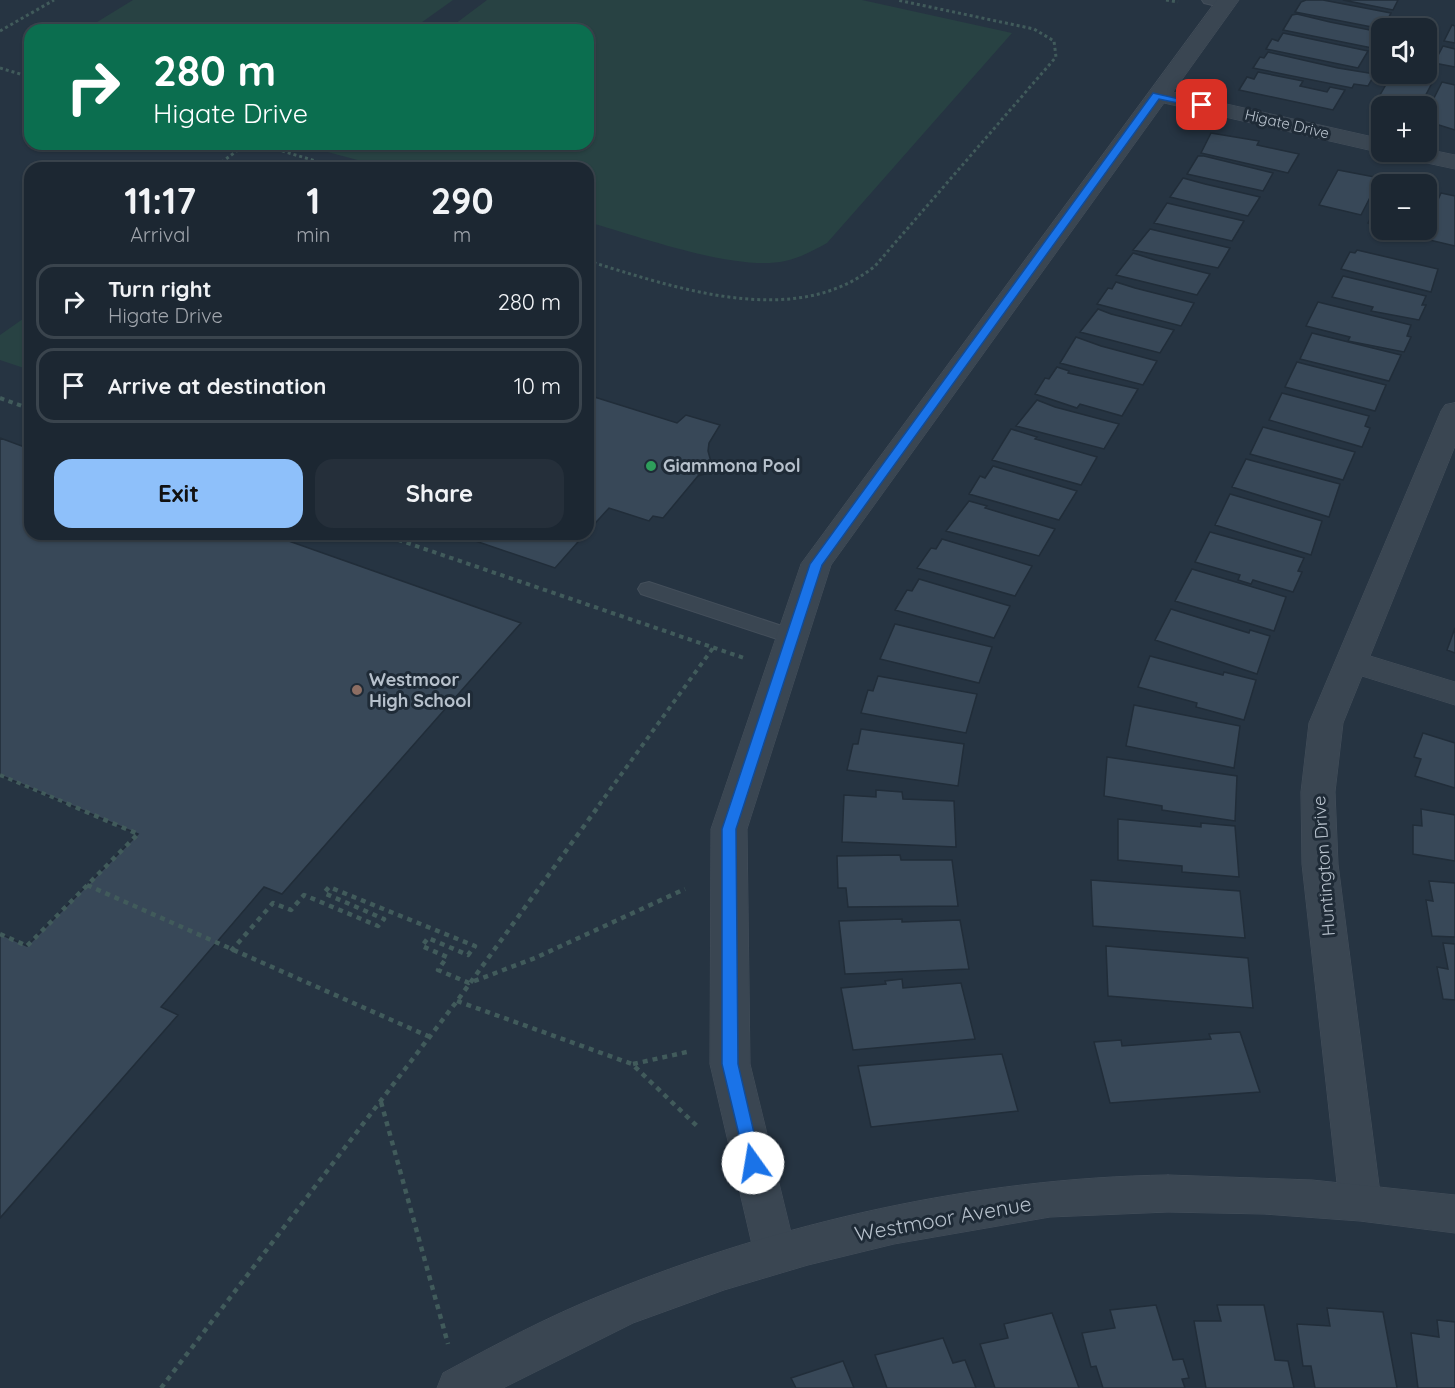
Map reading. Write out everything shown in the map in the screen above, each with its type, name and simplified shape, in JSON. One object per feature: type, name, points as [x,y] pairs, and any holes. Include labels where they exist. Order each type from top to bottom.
[{"type":"street","points":[[775,1253],[730,1064],[729,829],[816,564],[1157,95],[1221,1]]},
{"type":"street","name":"Higate Drive","points":[[1157,95],[1371,144]]},
{"type":"street","points":[[1437,158],[1455,162]]},
{"type":"street","name":"Huntington Drive","points":[[1360,1201],[1320,864],[1318,792],[1326,723],[1455,411]]},
{"type":"street","points":[[1352,662],[1455,694]]},
{"type":"street","name":"Westmoor Avenue","points":[[459,1388],[507,1362],[638,1300],[775,1253],[924,1219],[1071,1196],[1220,1194],[1360,1201],[1455,1214]]},
{"type":"lane","points":[[649,589],[792,637]]},
{"type":"path","points":[[0,31],[54,0]]},
{"type":"path","points":[[594,263],[714,296],[772,299],[808,294],[844,285],[871,270],[898,243],[1056,57],[1054,41],[1034,29],[897,0]]},
{"type":"path","points":[[0,68],[24,75]]},
{"type":"path","points":[[222,162],[238,150]]},
{"type":"path","points":[[279,150],[319,162]]},
{"type":"path","points":[[0,398],[24,407]]},
{"type":"path","points":[[161,1388],[457,1001],[713,648],[398,540]]},
{"type":"path","points":[[0,775],[138,834],[27,946],[0,934]]},
{"type":"path","points":[[231,951],[273,903],[291,910],[304,895],[378,926],[384,919],[324,893],[329,887],[475,946],[468,955],[428,938],[422,946],[447,957],[438,970],[469,983],[535,958],[729,868]]},
{"type":"path","points":[[87,885],[231,951],[430,1037]]},
{"type":"path","points":[[457,1001],[632,1064],[707,1136]]},
{"type":"path","points":[[632,1064],[729,1043]]},
{"type":"path","points":[[381,1102],[459,1388]]},
{"type":"green space","points":[[133,0],[453,0],[419,24],[94,24]]},
{"type":"green space","points":[[487,0],[862,0],[1012,33],[827,243],[796,258],[765,263],[741,262],[687,251],[594,224],[594,162],[365,162],[320,150],[594,150],[594,24],[455,24]]},
{"type":"green space","points":[[24,318],[24,368],[0,360],[0,335]]},
{"type":"building","points":[[1323,0],[1391,13],[1388,18],[1371,18],[1371,27],[1295,12],[1301,2]]},
{"type":"building","points":[[1343,0],[1398,0],[1393,10]]},
{"type":"building","points":[[1297,14],[1371,30],[1371,48],[1283,30],[1292,15]]},
{"type":"building","points":[[1452,25],[1455,26],[1455,43],[1444,41]]},
{"type":"building","points":[[1283,33],[1368,51],[1358,68],[1266,49],[1272,39],[1278,41]]},
{"type":"building","points":[[1443,46],[1455,49],[1455,67],[1437,64],[1437,57]]},
{"type":"building","points":[[1268,52],[1371,73],[1371,81],[1368,86],[1354,84],[1352,88],[1253,68],[1260,57],[1264,58]]},
{"type":"building","points":[[1258,72],[1303,81],[1300,86],[1327,92],[1330,87],[1345,90],[1333,110],[1239,90],[1247,77],[1254,79]]},
{"type":"building","points":[[1442,82],[1455,85],[1455,130],[1437,124],[1437,96],[1435,96]]},
{"type":"building","points":[[1386,84],[1431,84],[1425,96],[1379,96]]},
{"type":"building","points":[[1211,133],[1259,141],[1257,145],[1299,154],[1288,173],[1201,153]]},
{"type":"building","points":[[1198,156],[1273,173],[1263,191],[1187,174]]},
{"type":"building","points":[[1338,170],[1371,176],[1371,196],[1361,215],[1319,205]]},
{"type":"building","points":[[1183,178],[1260,197],[1248,216],[1170,197]]},
{"type":"building","points":[[1441,193],[1455,196],[1455,246],[1430,240],[1437,240],[1437,202]]},
{"type":"building","points":[[1167,203],[1244,221],[1232,241],[1154,223]]},
{"type":"building","points":[[1150,229],[1230,248],[1218,268],[1133,250]]},
{"type":"building","points":[[1357,250],[1438,269],[1431,292],[1341,269],[1350,252],[1355,253]]},
{"type":"building","points":[[1133,253],[1210,274],[1197,295],[1116,275]]},
{"type":"building","points":[[1343,276],[1426,296],[1422,305],[1426,305],[1419,320],[1371,311],[1373,307],[1332,297]]},
{"type":"building","points":[[1116,282],[1194,303],[1181,326],[1097,304],[1108,288],[1112,289]]},
{"type":"building","points":[[1318,302],[1411,325],[1407,336],[1411,337],[1404,352],[1348,341],[1350,337],[1306,326]]},
{"type":"building","points":[[1098,309],[1174,330],[1160,353],[1080,332]]},
{"type":"building","points":[[1312,333],[1401,355],[1389,381],[1300,359]]},
{"type":"building","points":[[1076,337],[1157,361],[1143,385],[1060,363]]},
{"type":"building","points":[[1297,362],[1386,385],[1375,411],[1285,387]]},
{"type":"building","points":[[1057,367],[1069,371],[1068,373],[1138,389],[1122,416],[1080,404],[1077,408],[1035,394],[1045,378],[1049,379]]},
{"type":"building","points":[[1282,393],[1369,416],[1365,426],[1370,428],[1362,447],[1269,420]]},
{"type":"building","name":"Giammona Pool","points":[[594,397],[677,423],[686,415],[720,425],[709,443],[708,451],[711,462],[717,470],[698,476],[663,518],[653,516],[649,521],[609,508],[594,524]]},
{"type":"building","points":[[1037,400],[1119,424],[1104,449],[1016,426]]},
{"type":"building","points":[[1263,427],[1355,452],[1343,480],[1250,454]]},
{"type":"building","points":[[1011,429],[1037,437],[1035,439],[1097,457],[1081,485],[992,460]]},
{"type":"building","points":[[0,438],[24,447],[24,540],[286,540],[521,623],[282,894],[264,887],[161,1007],[178,1015],[0,1218],[0,934],[27,946],[138,834],[0,775]]},
{"type":"building","points":[[1246,459],[1340,484],[1329,517],[1232,487]]},
{"type":"building","points":[[993,466],[1077,491],[1059,520],[969,494],[980,476],[985,478]]},
{"type":"building","points":[[1230,494],[1322,521],[1311,555],[1215,525]]},
{"type":"building","points":[[969,501],[1055,529],[1039,556],[946,531]]},
{"type":"building","points":[[1210,532],[1304,558],[1298,571],[1302,572],[1293,592],[1253,580],[1251,584],[1238,580],[1240,575],[1195,562]]},
{"type":"building","points":[[942,539],[1032,566],[1015,596],[917,568],[931,548],[936,549]]},
{"type":"building","points":[[473,540],[580,540],[555,568]]},
{"type":"building","points":[[1192,569],[1286,597],[1274,631],[1175,601]]},
{"type":"building","points":[[919,579],[1010,606],[994,638],[895,610],[907,590],[912,591]]},
{"type":"building","points":[[1171,609],[1249,633],[1250,630],[1270,636],[1257,674],[1155,640]]},
{"type":"building","points":[[895,624],[992,647],[979,683],[880,659]]},
{"type":"building","points":[[1455,628],[1455,653],[1447,650]]},
{"type":"building","points":[[1150,656],[1223,675],[1224,672],[1256,680],[1244,720],[1196,707],[1197,703],[1138,687]]},
{"type":"building","points":[[878,676],[977,694],[966,733],[861,713],[868,690],[873,691]]},
{"type":"building","points":[[1134,705],[1240,726],[1234,768],[1126,746]]},
{"type":"building","points":[[861,729],[964,744],[958,786],[847,770],[853,744],[858,744]]},
{"type":"building","points":[[1423,733],[1455,743],[1455,788],[1415,776],[1421,759],[1414,757]]},
{"type":"building","points":[[1107,757],[1237,776],[1235,821],[1162,810],[1162,806],[1104,796]]},
{"type":"building","points":[[876,790],[902,792],[903,799],[954,801],[956,847],[842,842],[844,795],[876,797]]},
{"type":"building","points":[[1421,809],[1455,815],[1455,861],[1413,854],[1413,825],[1422,826]]},
{"type":"building","points":[[1118,819],[1201,827],[1201,823],[1235,826],[1239,877],[1182,872],[1182,866],[1118,860]]},
{"type":"building","points":[[900,855],[901,860],[952,860],[958,906],[848,907],[846,888],[838,888],[837,856]]},
{"type":"building","points":[[1091,880],[1240,891],[1245,938],[1093,926]]},
{"type":"building","points":[[1429,881],[1455,883],[1455,937],[1432,936],[1426,900],[1433,901]]},
{"type":"building","points":[[902,919],[902,922],[960,920],[969,969],[845,974],[839,921]]},
{"type":"building","points":[[1443,943],[1455,944],[1455,1000],[1443,999],[1437,967],[1448,969]]},
{"type":"building","points":[[1106,946],[1248,958],[1253,1008],[1108,996]]},
{"type":"building","points":[[902,979],[903,988],[961,983],[975,1039],[853,1050],[841,988],[886,984],[885,981]]},
{"type":"building","points":[[1240,1032],[1260,1092],[1110,1103],[1094,1042],[1121,1040],[1122,1046],[1211,1039],[1209,1034]]},
{"type":"building","points":[[1002,1054],[1018,1111],[871,1127],[858,1066]]},
{"type":"building","points":[[1156,1305],[1173,1360],[1183,1359],[1189,1378],[1182,1379],[1185,1388],[1103,1388],[1096,1366],[1091,1367],[1082,1333],[1115,1328],[1110,1310]]},
{"type":"building","points":[[1217,1305],[1264,1305],[1275,1360],[1288,1361],[1294,1388],[1206,1388],[1194,1321],[1221,1321]]},
{"type":"building","points":[[1327,1308],[1383,1312],[1397,1388],[1315,1388],[1311,1366],[1303,1366],[1297,1324],[1330,1326]]},
{"type":"building","points":[[1052,1313],[1079,1388],[995,1388],[980,1344],[1008,1338],[1004,1324]]},
{"type":"building","points":[[1437,1320],[1455,1322],[1455,1388],[1418,1388],[1411,1333],[1439,1337]]},
{"type":"building","points":[[943,1338],[953,1363],[965,1360],[976,1388],[887,1388],[875,1355]]},
{"type":"building","points":[[843,1361],[854,1388],[796,1388],[791,1378]]},
{"type":"place","name":"Giammona Pool","points":[[651,466]]},
{"type":"place","name":"Westmoor High School","points":[[357,690]]},
{"type":"route","points":[[753,1163],[730,1064],[729,829],[816,564],[1157,95],[1202,105]]}]
